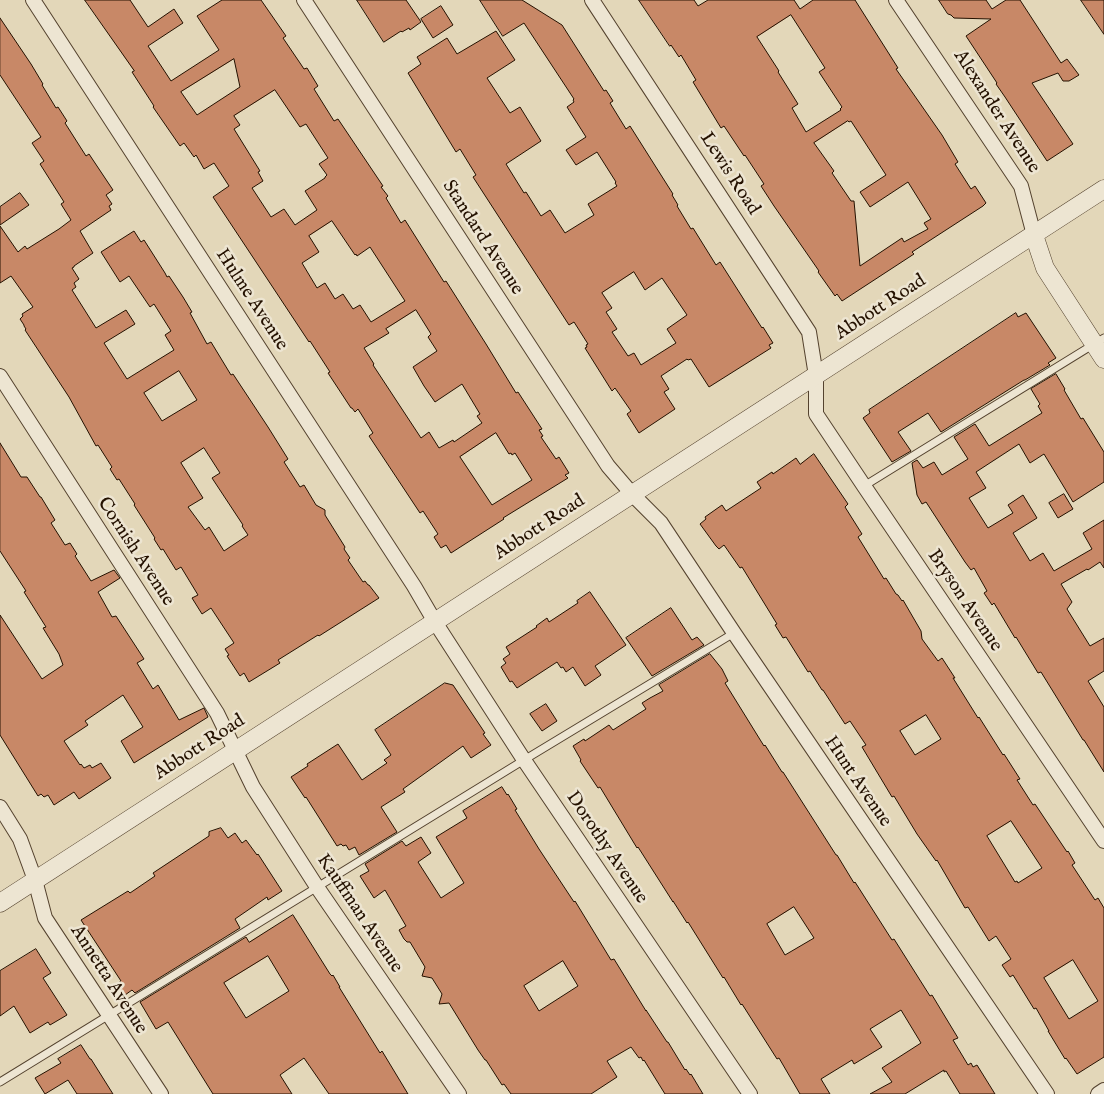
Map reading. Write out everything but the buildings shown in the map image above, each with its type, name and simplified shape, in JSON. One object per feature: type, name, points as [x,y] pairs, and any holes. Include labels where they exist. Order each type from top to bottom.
[{"type":"street","name":"Hulme Avenue","points":[[33,0],[414,586],[435,622]]},
{"type":"street","name":"Standard Avenue","points":[[304,0],[608,466],[632,494]]},
{"type":"street","name":"Lewis Road","points":[[592,0],[809,332],[816,376]]},
{"type":"street","name":"Alexander Avenue","points":[[896,0],[1021,186],[1045,268],[1099,341],[1104,359]]},
{"type":"street","name":"Abbott Road","points":[[0,903],[1104,189]]},
{"type":"street","name":"Cornish Avenue","points":[[0,376],[216,713],[234,751]]},
{"type":"street","name":"Bryson Avenue","points":[[816,376],[816,414],[1104,840]]},
{"type":"street","name":"Hunt Avenue","points":[[632,494],[661,523],[1047,1094]]},
{"type":"street","name":"Dorothy Avenue","points":[[435,622],[524,760],[750,1094]]},
{"type":"street","name":"Kauffman Avenue","points":[[234,751],[253,787],[317,887],[459,1094]]},
{"type":"street","name":"Annetta Avenue","points":[[0,807],[20,839],[35,880],[45,918],[161,1094]]},
{"type":"street","points":[[1098,1094],[1104,1090]]},
{"type":"lane","points":[[864,486],[1099,341]]},
{"type":"lane","points":[[0,1082],[734,633]]}]
